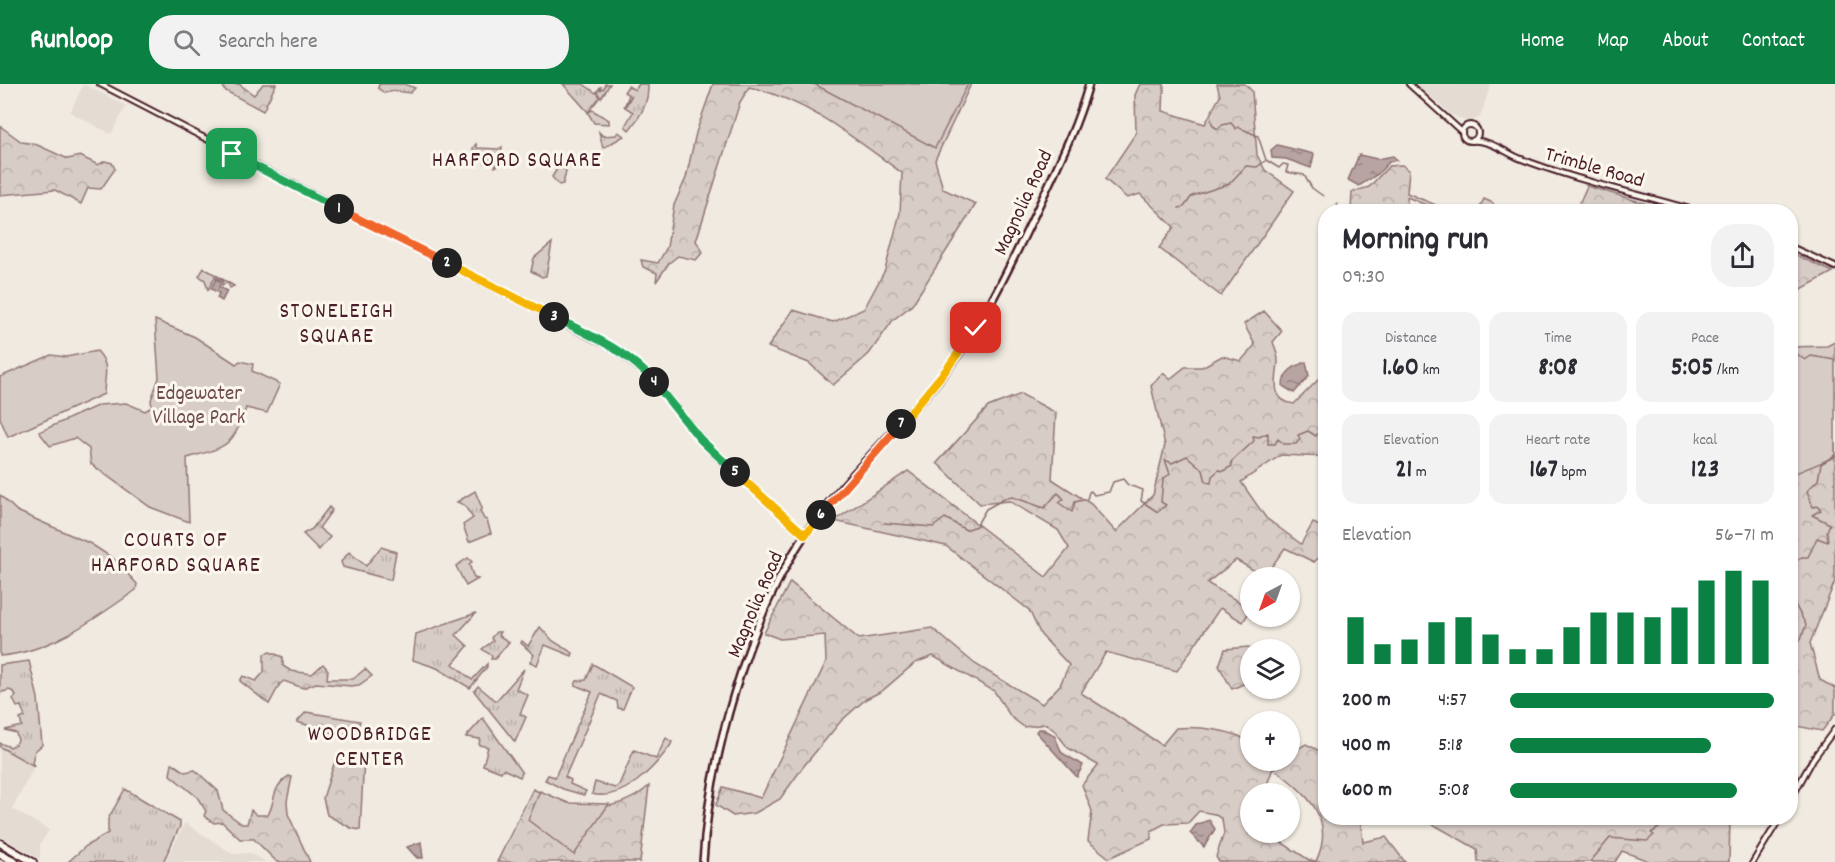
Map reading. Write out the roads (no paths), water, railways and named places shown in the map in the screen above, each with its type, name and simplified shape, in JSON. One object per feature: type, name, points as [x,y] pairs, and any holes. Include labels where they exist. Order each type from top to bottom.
[{"type":"highway","points":[[0,843],[33,862]]},
{"type":"highway","points":[[0,854],[15,862]]},
{"type":"main road","name":"Magnolia Road","points":[[703,862],[707,805],[734,701],[768,602],[805,535],[946,370],[981,321],[998,292],[1059,165],[1081,112],[1089,84]]},
{"type":"street","points":[[100,84],[617,351],[649,376],[713,453],[805,535]]},
{"type":"street","points":[[1409,84],[1458,125],[1465,139],[1472,141],[1478,133]]},
{"type":"street","points":[[1458,125],[1474,126],[1485,142]]},
{"type":"street","points":[[1462,132],[1467,126]]},
{"type":"street","name":"Trimble Road","points":[[1472,141],[1485,142],[1550,168],[1673,204]]},
{"type":"street","points":[[1798,250],[1835,267]]},
{"type":"street","points":[[1798,786],[1810,763],[1835,729]]},
{"type":"street","points":[[1754,862],[1776,825]]},
{"type":"water","points":[[1277,145],[1314,154],[1311,168],[1286,159],[1272,158],[1271,150]]},
{"type":"water","points":[[1359,155],[1377,159],[1393,156],[1397,160],[1389,162],[1378,174],[1359,186],[1348,180]]},
{"type":"water","points":[[216,279],[221,282],[219,287],[227,291],[222,301],[217,298],[219,293],[211,289]]},
{"type":"water","points":[[1306,362],[1309,376],[1294,393],[1283,386],[1287,373]]},
{"type":"water","points":[[1038,729],[1054,735],[1062,753],[1083,765],[1077,777],[1036,732]]},
{"type":"water","points":[[1209,820],[1215,829],[1204,847],[1190,833],[1196,825]]},
{"type":"water","points":[[421,842],[423,858],[417,858],[407,847]]},
{"type":"waterway","points":[[1211,120],[1213,126],[1218,129],[1222,125],[1231,123],[1236,129],[1238,127],[1258,136],[1266,160],[1279,168],[1283,164],[1288,165],[1286,172],[1304,175],[1312,188],[1323,196]]},
{"type":"waterway","points":[[1179,208],[1184,207],[1192,196],[1229,184],[1246,166],[1257,167],[1265,161]]},
{"type":"waterway","points":[[1798,355],[1805,360],[1811,356],[1835,360]]},
{"type":"waterway","points":[[884,523],[933,527],[945,518],[966,530],[976,526],[986,509],[1006,498],[1013,497],[1044,508],[1058,493],[1064,499],[1059,503],[1072,512],[1075,502],[1087,499],[1089,492],[1091,491],[1094,495],[1109,492],[1113,482],[1123,479],[1128,485],[1143,490],[1141,501],[1158,512],[1166,505],[1161,502],[1163,479],[1170,474],[1165,460],[1172,463],[1187,456],[1203,470],[1206,482],[1211,483],[1212,476],[1219,470],[1223,471],[1232,466],[1231,462],[1254,441],[1253,436],[1259,437],[1268,433],[1268,444],[1275,444],[1278,439],[1284,444],[1296,444],[1300,439],[1298,435],[1308,431],[1316,436],[1318,434]]},
{"type":"waterway","points":[[1798,560],[1808,557],[1817,538],[1828,542],[1827,531],[1830,524],[1812,515],[1821,510],[1818,506],[1813,507],[1807,491],[1818,480],[1821,464],[1835,455]]},
{"type":"waterway","points":[[1798,610],[1806,625],[1798,642]]},
{"type":"waterway","points":[[1590,862],[1610,838],[1647,841],[1654,835],[1651,833],[1663,825]]},
{"type":"district","name":"HARFORD SQUARE","points":[[517,158]]},
{"type":"district","name":"STONELEIGH SQUARE","points":[[337,322]]},
{"type":"district","name":"COURTS OF HARFORD SQUARE","points":[[176,551]]},
{"type":"district","name":"WOODBRIDGE CENTER","points":[[370,744]]},
{"type":"park label","name":"Edgewater Village Park","points":[[199,404]]}]
